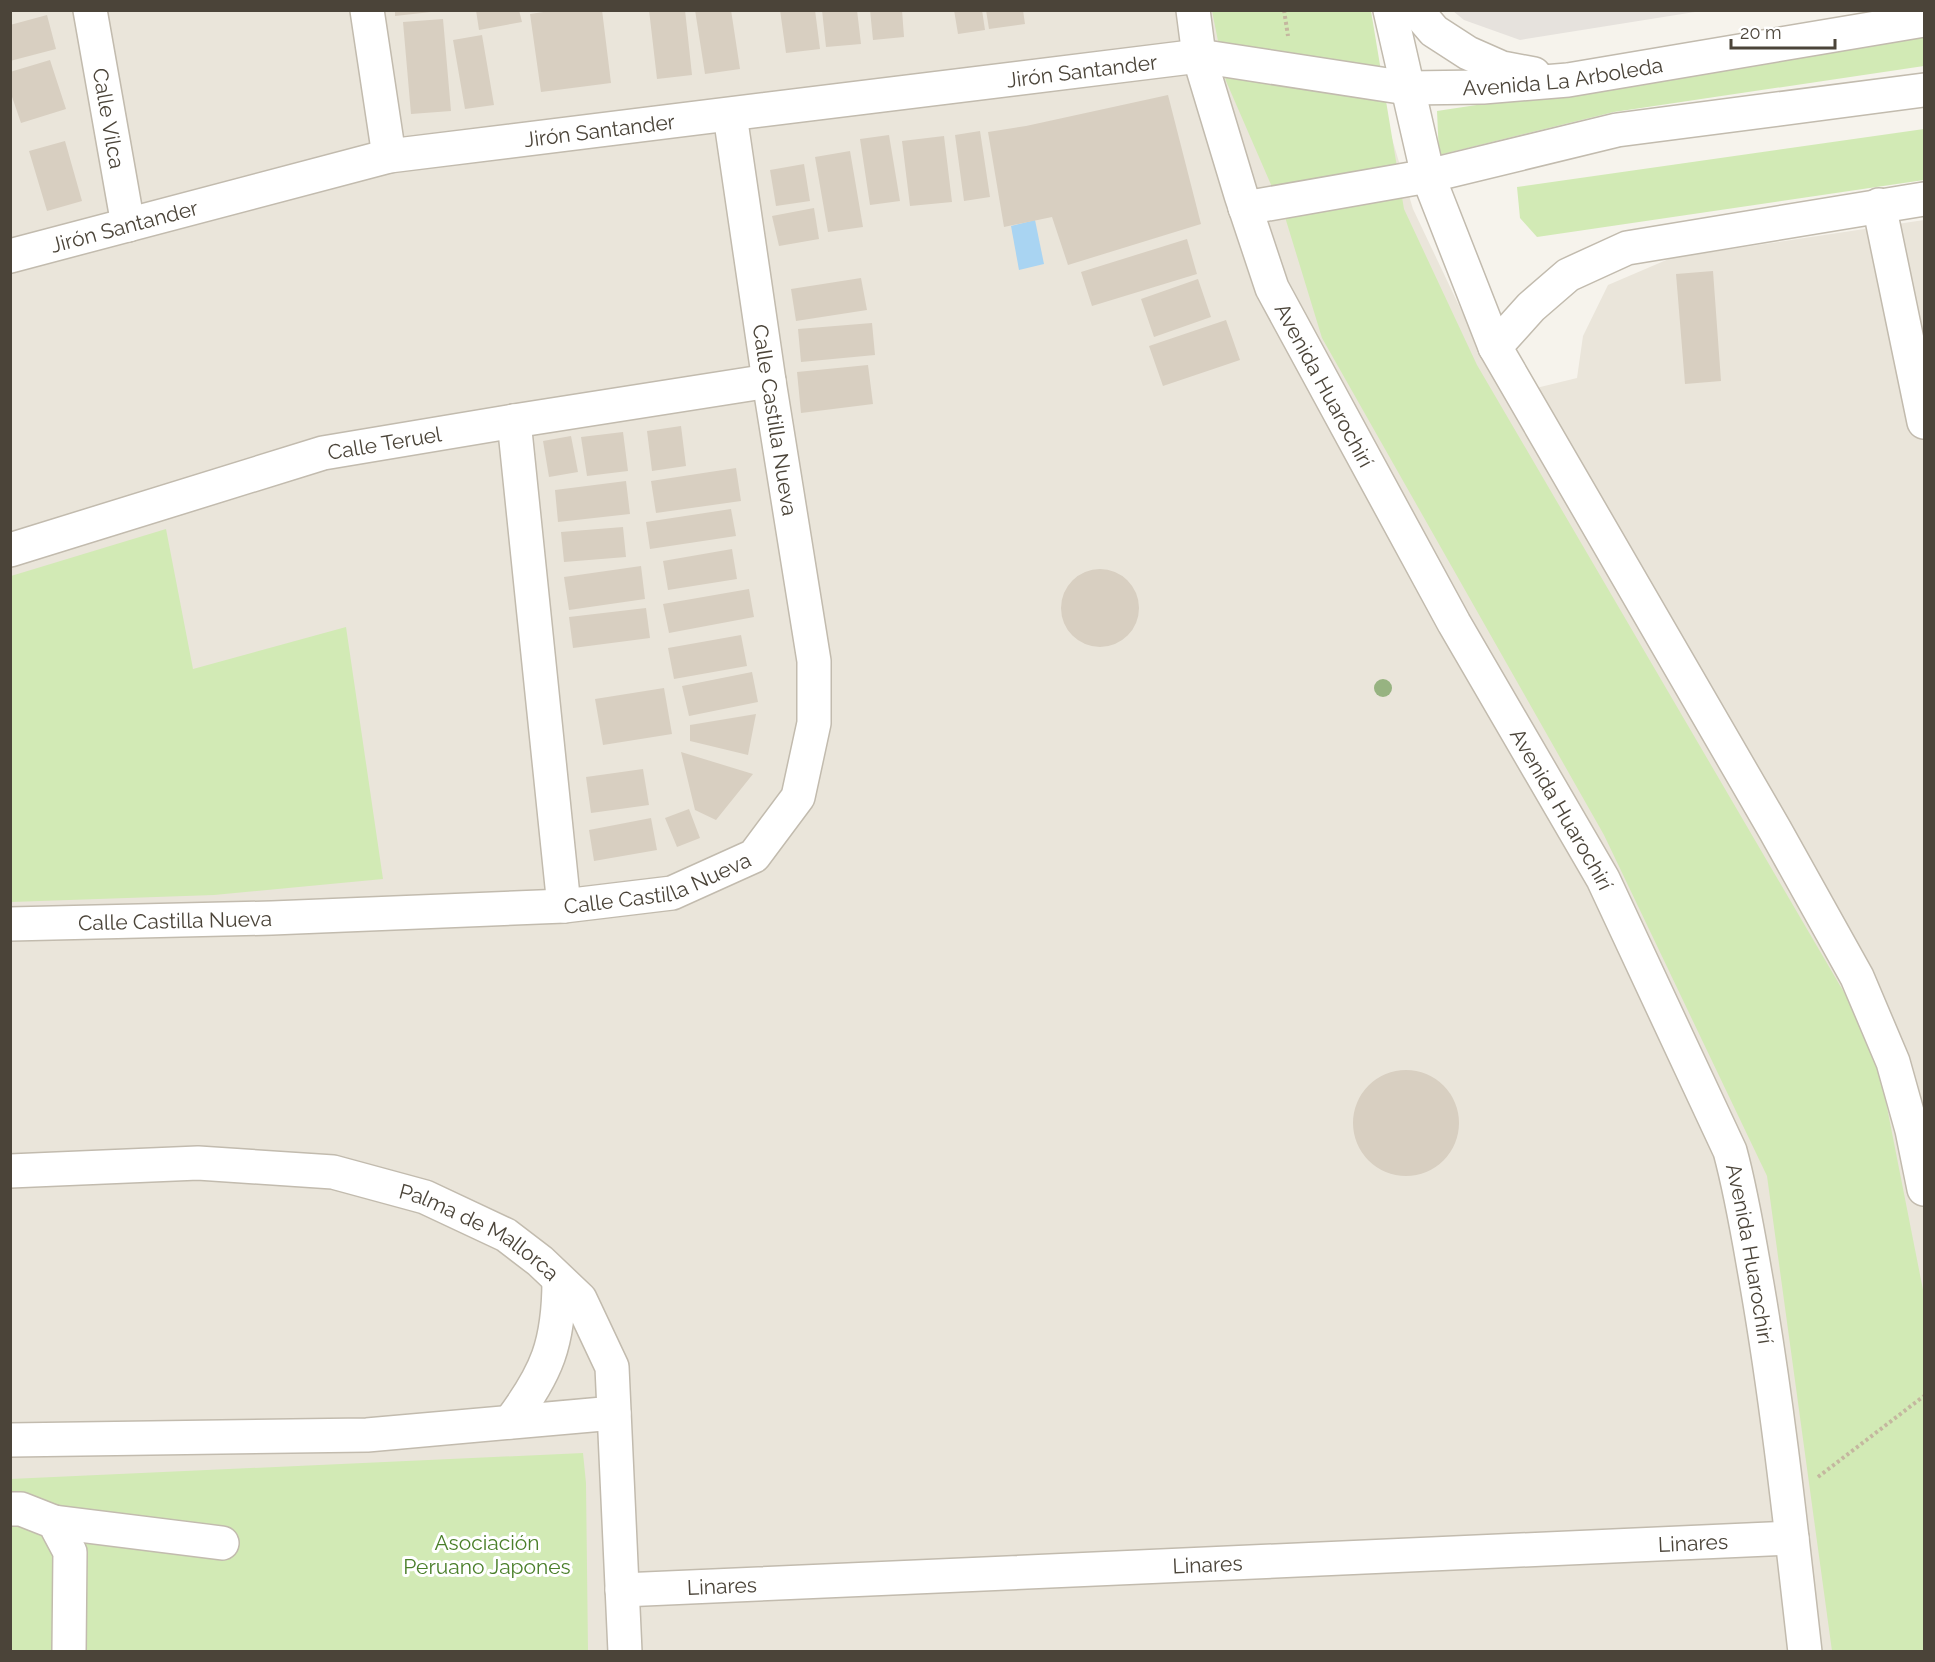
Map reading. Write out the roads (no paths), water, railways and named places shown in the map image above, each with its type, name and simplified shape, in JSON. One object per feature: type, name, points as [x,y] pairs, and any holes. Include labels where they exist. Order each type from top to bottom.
[{"type":"street","name":"Calle Vilca","points":[[90,10],[128,225]]},
{"type":"street","points":[[367,10],[389,156]]},
{"type":"street","name":"Avenida Huarochirí","points":[[1192,10],[1198,56],[1272,288],[1454,623],[1603,879],[1730,1151],[1738,1179],[1764,1328],[1788,1500],[1805,1652]]},
{"type":"street","points":[[1390,10],[1428,176],[1495,347],[1769,819],[1857,977],[1893,1062],[1912,1130],[1924,1189]]},
{"type":"street","points":[[1416,10],[1434,32],[1468,53],[1502,68],[1568,80]]},
{"type":"street","name":"Avenida La Arboleda","points":[[1198,56],[1407,88],[1483,87],[1568,80],[1873,19],[1924,20]]},
{"type":"street","name":"Jirón Santander","points":[[10,256],[389,156],[1198,56]]},
{"type":"street","points":[[1245,208],[1428,176],[1617,130],[1924,90]]},
{"type":"street","name":"Calle Castilla Nueva","points":[[10,924],[272,918],[564,906],[672,892],[754,856],[798,797],[814,723],[814,661],[769,381],[730,115]]},
{"type":"street","points":[[1495,347],[1531,307],[1568,274],[1627,248],[1924,199]]},
{"type":"street","points":[[1879,205],[1924,422]]},
{"type":"street","name":"Calle Teruel","points":[[10,550],[323,453],[769,381]]},
{"type":"street","points":[[514,421],[564,906]]},
{"type":"street","name":"Palma de Mallorca","points":[[10,1171],[198,1163],[333,1172],[425,1197],[506,1235],[540,1261],[580,1299],[612,1367],[625,1652]]},
{"type":"street","points":[[510,1422],[543,1373],[558,1320],[559,1280]]},
{"type":"street","points":[[10,1440],[368,1435],[614,1413]]},
{"type":"street","points":[[10,1509],[21,1509],[54,1522],[222,1543]]},
{"type":"street","points":[[54,1522],[70,1552],[69,1652]]},
{"type":"street","name":"Linares","points":[[622,1590],[1792,1538]]},
{"type":"water","points":[[1035,220],[1044,264],[1019,270],[1011,226]]},
{"type":"park label","name":"Asociación Peruano Japones","points":[[487,1554]]}]
